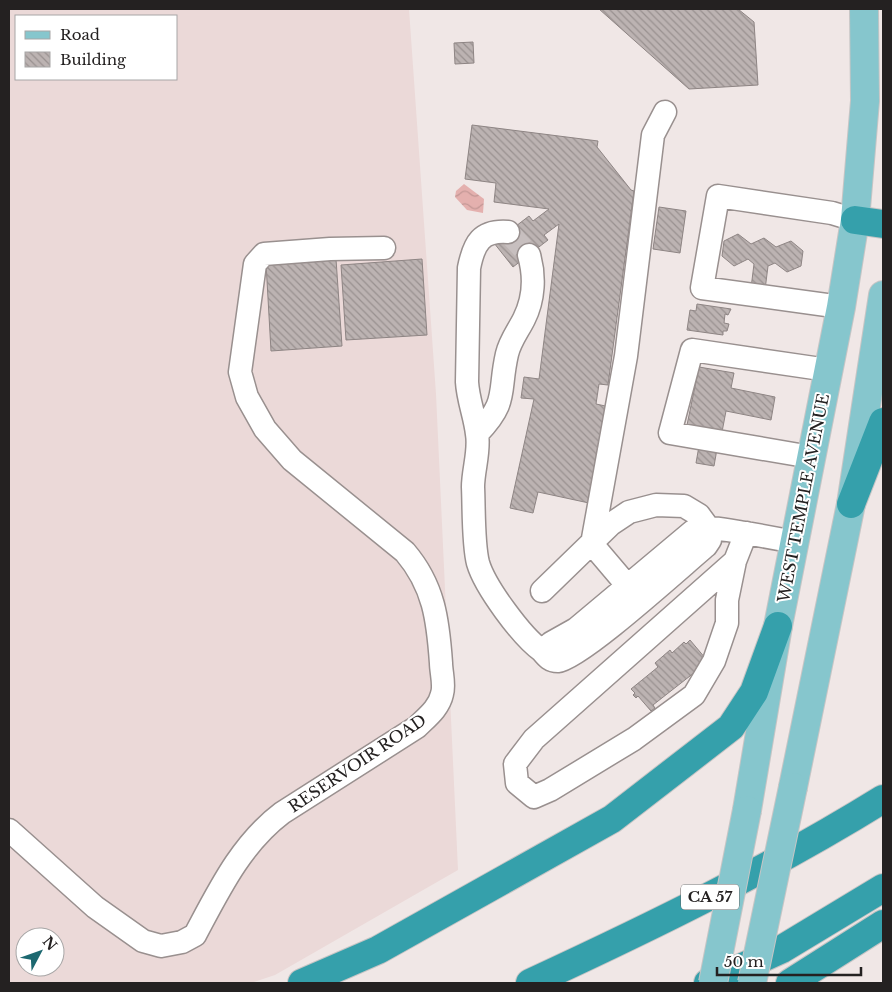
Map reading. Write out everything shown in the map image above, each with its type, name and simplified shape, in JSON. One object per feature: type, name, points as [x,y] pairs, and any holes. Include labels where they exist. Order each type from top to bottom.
[{"type":"highway","points":[[855,220],[883,224]]},
{"type":"highway","points":[[851,504],[883,422]]},
{"type":"highway","points":[[302,983],[378,950],[612,819],[731,727],[754,692],[778,626]]},
{"type":"highway","points":[[815,841],[883,787]]},
{"type":"highway","name":"CA 57","points":[[530,983],[665,920],[815,841],[883,799]]},
{"type":"highway","points":[[708,983],[782,949],[883,888]]},
{"type":"highway","points":[[790,983],[883,924]]},
{"type":"main road","name":"WEST TEMPLE AVENUE","points":[[713,983],[747,810],[778,626],[841,307],[855,220],[865,101],[864,9]]},
{"type":"main road","points":[[752,983],[851,504],[883,295]]},
{"type":"street","points":[[592,544],[626,356],[653,135],[665,112]]},
{"type":"street","points":[[841,307],[702,288],[718,196],[832,213],[855,220]]},
{"type":"street","points":[[508,232],[494,231],[482,237],[472,250],[469,268],[468,400],[477,434],[473,486],[478,561],[488,585],[516,624],[534,645],[542,651],[551,642],[634,594],[694,532],[700,529],[746,533],[795,542]]},
{"type":"street","name":"RESERVOIR ROAD","points":[[9,830],[95,907],[143,941],[161,946],[182,942],[195,935],[243,851],[262,828],[282,813],[417,727],[434,710],[443,693],[439,630],[431,595],[419,568],[405,552],[292,460],[265,429],[247,397],[240,372],[255,264],[264,254],[330,249],[384,248]]},
{"type":"street","points":[[477,434],[490,421],[499,406],[503,391],[507,353],[531,300],[533,270],[529,255]]},
{"type":"street","points":[[811,457],[670,433],[692,350],[828,370]]},
{"type":"street","points":[[542,591],[611,524],[629,512],[656,505],[684,506],[699,515],[710,530]]},
{"type":"street","points":[[735,561],[534,739],[515,764],[517,783],[534,797],[550,790],[634,740],[694,695],[714,662],[727,623],[727,600],[735,561],[746,533]]},
{"type":"street","points":[[592,544],[634,594]]},
{"type":"shaded area","points":[[9,9],[409,9],[436,394],[458,870],[275,975],[251,983],[9,983]]},
{"type":"water","points":[[464,184],[484,199],[483,213],[467,210],[455,197],[456,191]]},
{"type":"building","points":[[599,9],[738,9],[754,22],[758,85],[689,89]]},
{"type":"building","points":[[473,42],[474,63],[455,64],[454,43]]},
{"type":"building","points":[[472,125],[598,141],[597,147],[631,190],[634,191],[608,385],[599,384],[596,404],[610,407],[589,503],[538,492],[533,513],[510,508],[534,399],[521,398],[524,377],[539,379],[559,224],[544,235],[548,240],[513,267],[494,243],[529,216],[533,221],[549,209],[494,202],[496,183],[465,179]]},
{"type":"building","points":[[659,207],[686,211],[680,253],[653,249]]},
{"type":"building","points":[[738,234],[751,244],[764,238],[776,247],[791,241],[803,251],[801,266],[787,272],[775,263],[768,266],[765,290],[751,288],[754,264],[748,259],[734,266],[722,256],[724,241]]},
{"type":"building","points":[[336,259],[342,346],[271,351],[266,263]]},
{"type":"building","points":[[422,259],[427,335],[346,340],[341,265]]},
{"type":"building","points":[[697,304],[731,309],[728,315],[725,314],[724,323],[729,324],[727,331],[723,331],[723,335],[687,330],[690,310],[696,311]]},
{"type":"building","points":[[699,367],[734,373],[731,388],[775,397],[771,420],[726,411],[722,432],[687,425]]},
{"type":"building","points":[[699,446],[717,449],[714,466],[696,463]]},
{"type":"building","points":[[690,640],[706,659],[704,665],[653,705],[655,708],[651,711],[638,696],[636,698],[633,695],[635,693],[631,689],[658,667],[655,663],[670,650],[672,653],[684,642],[686,644]]},
{"type":"tunnel","points":[[508,232],[529,255]]}]
